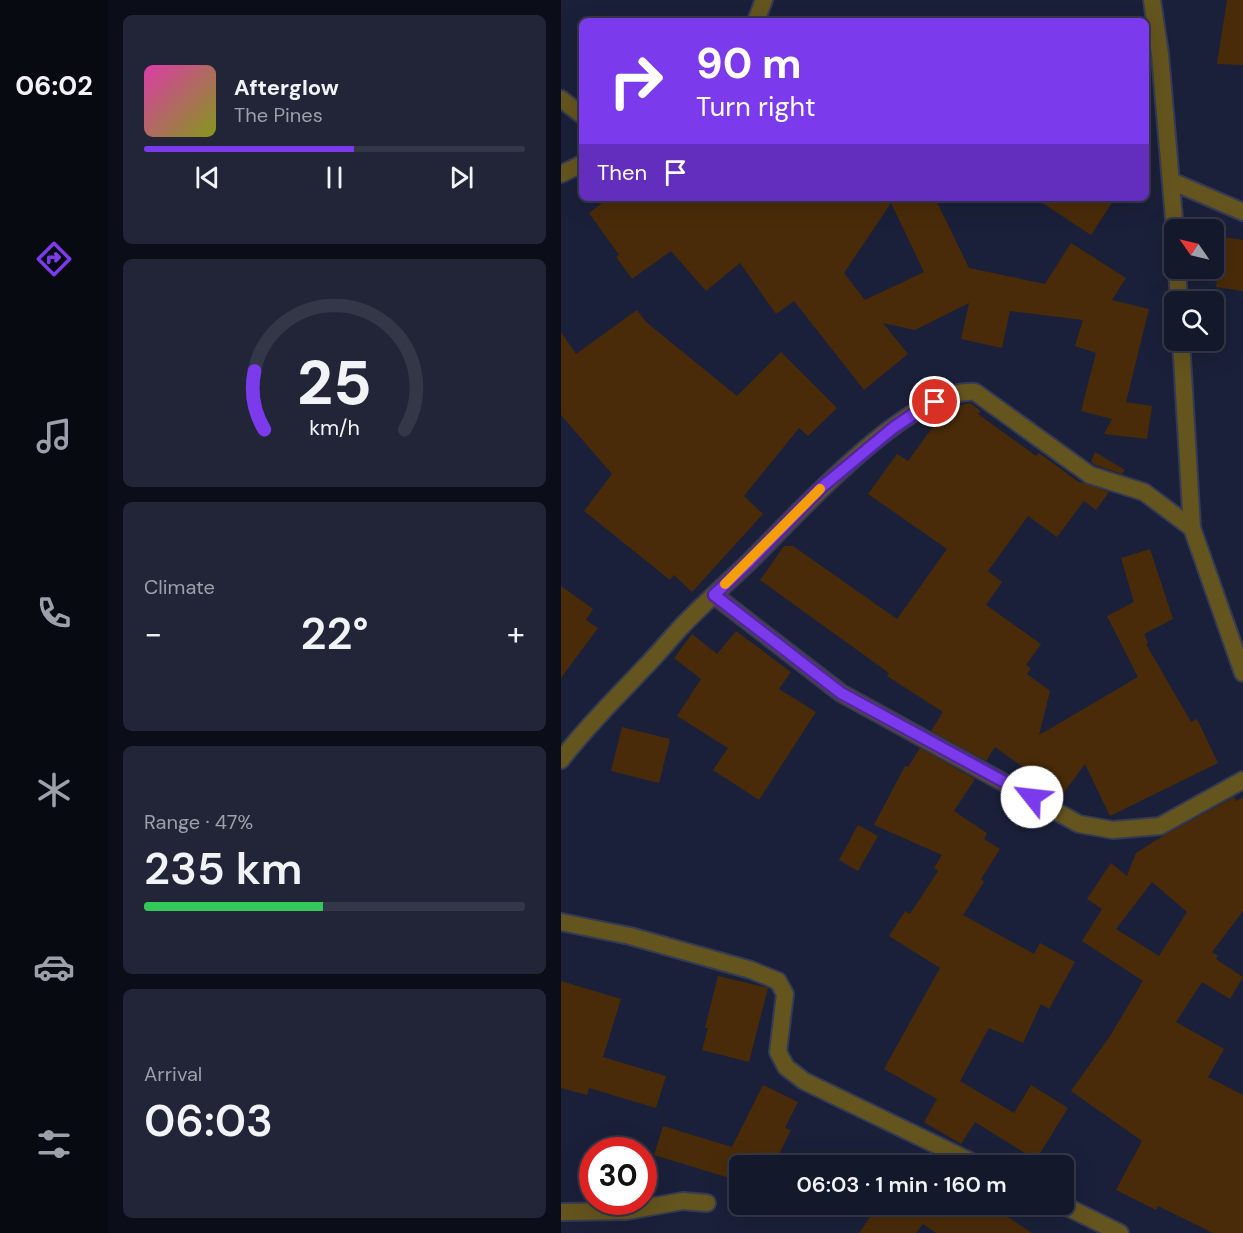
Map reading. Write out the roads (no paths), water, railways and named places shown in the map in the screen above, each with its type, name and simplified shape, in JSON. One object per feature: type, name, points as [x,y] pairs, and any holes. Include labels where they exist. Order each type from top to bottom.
[{"type":"street","points":[[757,18],[764,0]]},
{"type":"street","points":[[1152,0],[1174,219]]},
{"type":"street","points":[[561,99],[579,113]]},
{"type":"street","points":[[561,174],[579,165]]},
{"type":"street","points":[[1171,181],[1243,212]]},
{"type":"street","points":[[1182,351],[1192,528],[1243,673]]},
{"type":"street","points":[[561,760],[594,720],[822,487],[884,435],[921,409],[962,391],[975,392],[1091,475],[1144,492],[1192,528]]},
{"type":"street","points":[[714,595],[841,693],[1079,824],[1113,830],[1160,826],[1243,780]]},
{"type":"street","points":[[561,922],[641,939],[751,970],[778,981],[785,994],[778,1052],[786,1067],[804,1080],[957,1155]]},
{"type":"street","points":[[561,1212],[627,1211],[683,1200],[707,1203]]},
{"type":"street","points":[[1074,1210],[1120,1233]]}]
